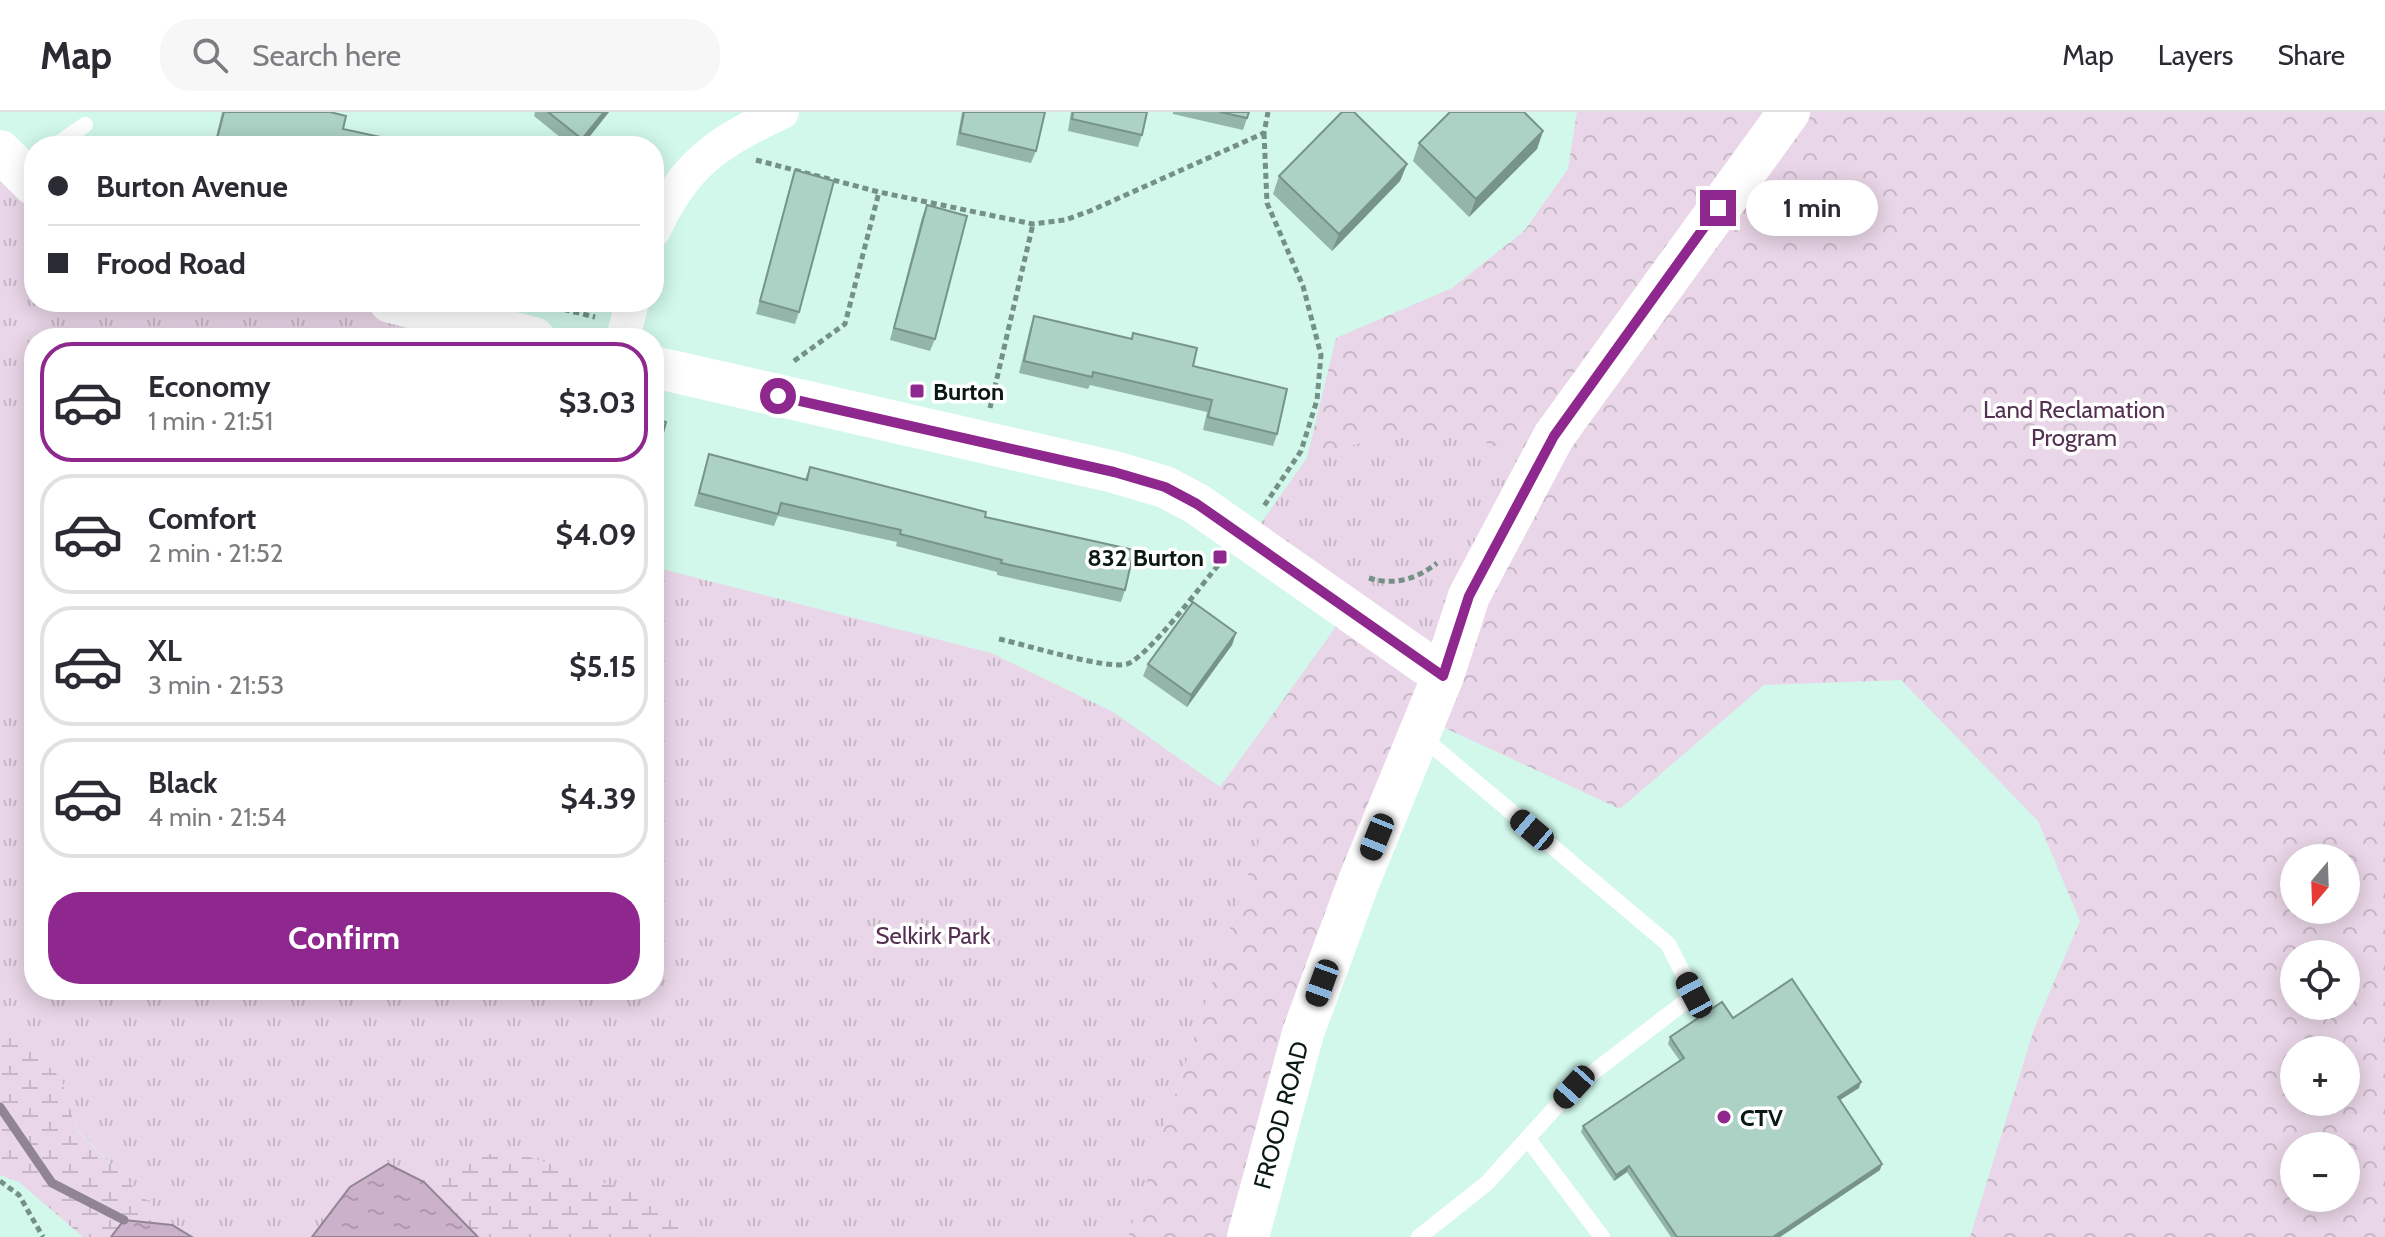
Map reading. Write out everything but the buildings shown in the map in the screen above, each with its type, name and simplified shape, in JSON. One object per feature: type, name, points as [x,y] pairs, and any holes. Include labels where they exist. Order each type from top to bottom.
[{"type":"street","points":[[664,208],[671,193],[711,149],[782,112]]},
{"type":"street","name":"FROOD ROAD","points":[[1248,1237],[1303,1033],[1443,676],[1469,596],[1554,436],[1789,112]]},
{"type":"street","points":[[430,312],[494,328]]},
{"type":"street","points":[[664,369],[1114,472],[1254,520],[1443,676]]},
{"type":"lane","points":[[69,136],[85,125]]},
{"type":"lane","points":[[1419,734],[1668,944],[1694,995],[1574,1087],[1487,1183],[1419,1237]]},
{"type":"lane","points":[[1528,1139],[1602,1237]]},
{"type":"path","points":[[999,639],[1108,664],[1128,664],[1150,645],[1254,520],[1301,451],[1317,400],[1321,355],[1303,286],[1267,203],[1264,133],[1268,112]]},
{"type":"path","points":[[711,149],[879,192],[1033,224],[1065,220],[1090,211],[1264,133]]},
{"type":"path","points":[[790,364],[845,324],[879,192]]},
{"type":"path","points":[[989,413],[1033,224]]},
{"type":"path","points":[[0,1181],[19,1195],[43,1237]]},
{"type":"green space","name":"Land Reclamation Program","points":[[1577,112],[2385,112],[2385,1237],[1970,1237],[2034,1029],[2080,921],[2038,821],[1901,680],[1764,685],[1620,809],[1428,720],[1250,1237],[1128,1237],[1259,841],[1220,787],[1351,606],[1411,429],[1307,458],[1336,338],[1452,288],[1524,231],[1568,169]]},
{"type":"green space","name":"Selkirk Park","points":[[0,148],[24,173],[24,312],[412,312],[435,328],[24,328],[24,1000],[664,1000],[664,570],[991,653],[1113,712],[1220,787],[1259,841],[1128,1237],[690,1237],[649,1198],[510,1150],[457,1160],[424,1182],[388,1164],[350,1187],[312,1237],[192,1237],[172,1225],[77,1130],[61,1078],[0,1020]]},
{"type":"green space","points":[[24,408],[24,698],[0,690],[0,410]]},
{"type":"green space","points":[[1411,429],[1469,438],[1559,464],[1446,676],[1251,537],[1307,458]]},
{"type":"green space","points":[[0,1020],[61,1078],[77,1131],[172,1225],[124,1220],[111,1237],[83,1237],[19,1182],[0,1175]]},
{"type":"green space","points":[[510,1150],[649,1198],[690,1237],[478,1237],[424,1182],[457,1160]]},
{"type":"water","points":[[388,1164],[424,1182],[478,1237],[312,1237],[350,1187]]},
{"type":"water","points":[[124,1220],[172,1225],[192,1237],[111,1237]]},
{"type":"waterway","points":[[0,1107],[52,1183],[124,1220]]},
{"type":"place","name":"Burton","points":[[917,391]]},
{"type":"place","name":"832 Burton","points":[[1220,557]]},
{"type":"place","name":"CTV","points":[[1724,1117]]},
{"type":"route","points":[[778,396],[1114,472],[1165,487],[1197,504],[1261,547],[1443,676],[1469,596],[1554,436],[1718,208]]}]
